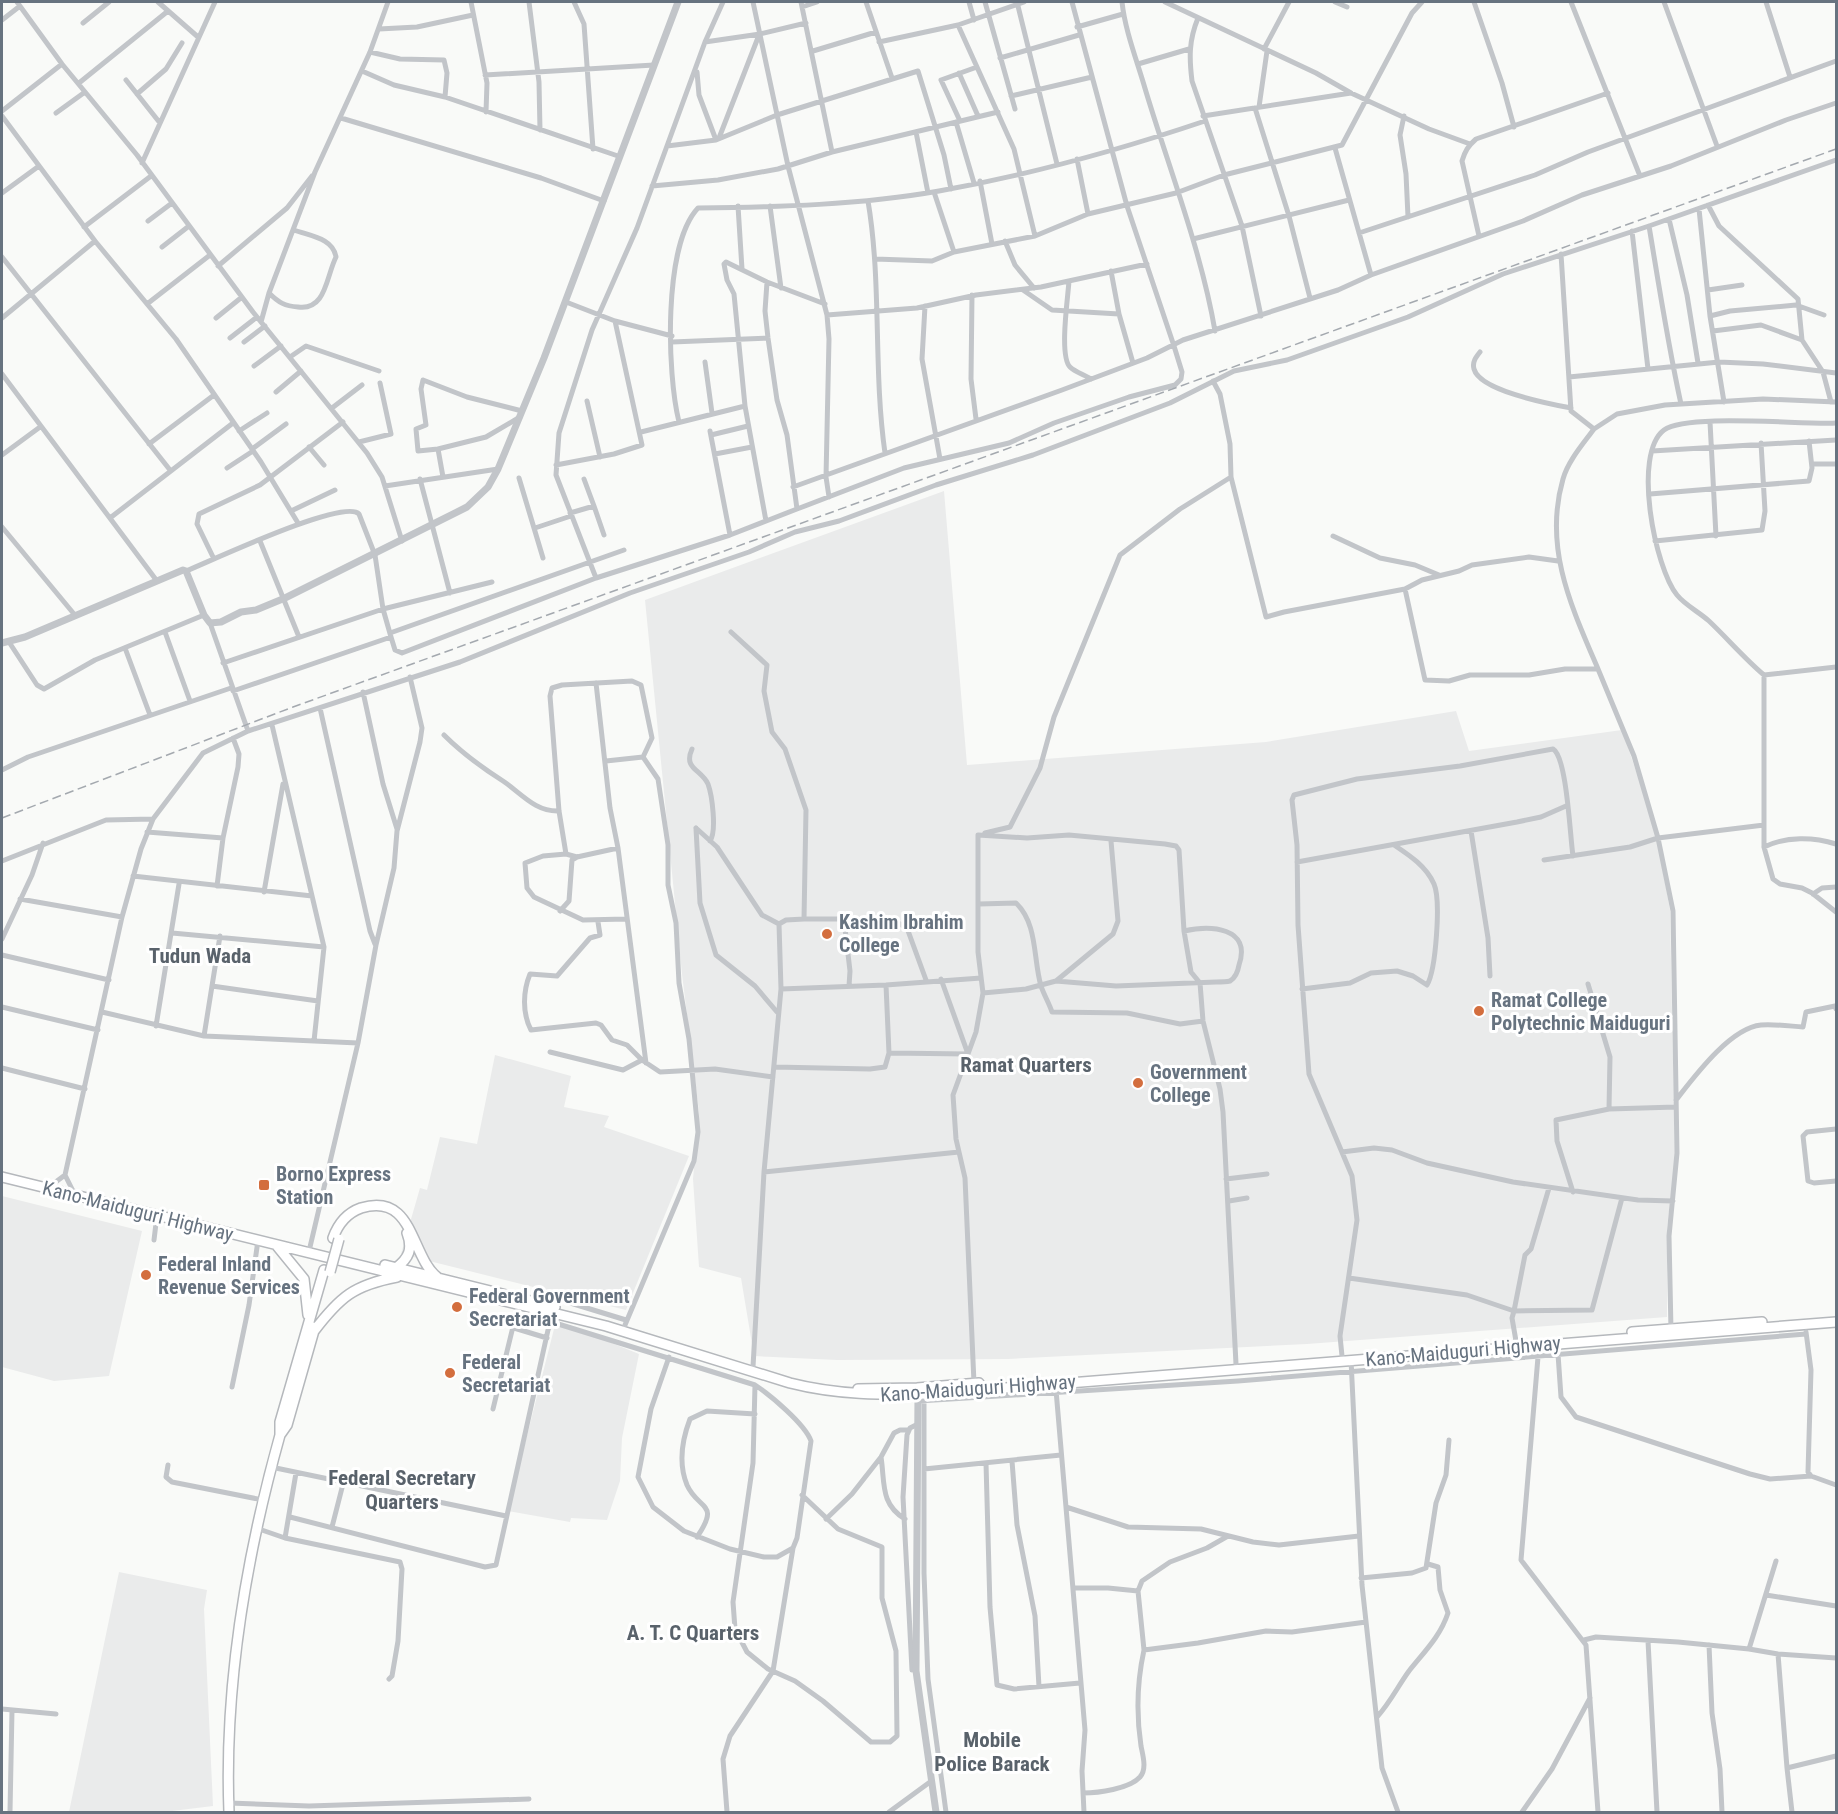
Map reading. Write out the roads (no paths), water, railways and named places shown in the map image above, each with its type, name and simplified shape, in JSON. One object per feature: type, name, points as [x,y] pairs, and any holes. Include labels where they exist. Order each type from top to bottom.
[{"type":"highway","name":"Kano-Maiduguri Highway","points":[[2,1172],[310,1247],[399,1272],[439,1278],[631,1333],[806,1387],[870,1395],[920,1398],[1055,1387],[1516,1341],[1672,1332],[1806,1329],[1836,1322]]},
{"type":"highway","name":"Kano-Maiduguri Highway","points":[[2,1177],[276,1245],[519,1301],[626,1323],[753,1367],[806,1382],[857,1389],[917,1388],[1236,1364],[1539,1345],[1836,1317]]},
{"type":"highway","points":[[229,1808],[235,1672],[245,1588],[256,1528],[280,1435],[287,1425],[342,1221],[354,1211],[371,1206],[386,1208],[398,1214],[408,1224],[423,1261],[439,1278]]},
{"type":"highway","points":[[311,1330],[349,1292],[399,1272],[409,1256],[410,1242],[404,1228],[393,1218],[379,1213],[360,1214],[345,1226],[336,1238]]},
{"type":"highway","points":[[276,1245],[294,1263],[304,1279],[311,1330]]},
{"type":"street","points":[[83,23],[109,2]]},
{"type":"street","points":[[158,2],[198,38]]},
{"type":"street","points":[[142,164],[215,2]]},
{"type":"street","points":[[244,342],[261,321],[269,293],[315,172],[362,71],[380,29],[388,2]]},
{"type":"street","points":[[471,2],[485,75],[486,112]]},
{"type":"street","points":[[529,2],[538,73],[540,130]]},
{"type":"street","points":[[574,2],[584,24],[592,149]]},
{"type":"street","points":[[210,623],[221,622],[241,612],[256,610],[375,555],[467,507],[488,487],[498,469],[566,302],[604,201],[618,156],[678,2]]},
{"type":"street","points":[[596,578],[556,475],[560,433],[599,315],[637,228],[705,42],[723,2]]},
{"type":"street","points":[[753,2],[789,166],[827,315],[829,339],[826,477],[829,497]]},
{"type":"street","points":[[818,2],[802,4],[823,102],[831,153]]},
{"type":"street","points":[[866,2],[892,78]]},
{"type":"street","points":[[969,2],[974,20]]},
{"type":"street","points":[[985,2],[1015,109]]},
{"type":"street","points":[[879,42],[958,25],[1020,2],[1028,49],[1040,88],[1057,164]]},
{"type":"street","points":[[204,615],[95,660],[44,689],[37,685],[5,643],[214,560],[298,523],[330,512],[355,510],[375,555],[383,609],[395,650],[402,653],[596,578],[730,535],[904,468],[1009,443],[1054,423],[1154,389],[1174,385],[1181,380],[1182,372],[1127,206],[1079,35],[1072,2]]},
{"type":"street","points":[[1122,2],[1123,14],[1159,137],[1193,239],[1209,298],[1215,331]]},
{"type":"street","points":[[1165,2],[1177,4],[1198,18],[1316,73],[1351,93],[1429,129],[1470,144]]},
{"type":"street","points":[[1289,2],[1265,50],[1257,107],[1270,164],[1289,216],[1310,298]]},
{"type":"street","points":[[1335,2],[1347,7]]},
{"type":"street","points":[[875,259],[932,261],[954,252],[1035,236],[1088,214],[1176,193],[1224,176],[1335,148],[1346,139],[1420,2]]},
{"type":"street","points":[[1474,2],[1502,83],[1514,127]]},
{"type":"street","points":[[1571,2],[1640,176]]},
{"type":"street","points":[[1664,2],[1717,146]]},
{"type":"street","points":[[1766,2],[1790,77]]},
{"type":"street","points":[[2,20],[18,4],[242,297],[359,442],[382,477],[402,541]]},
{"type":"street","points":[[79,83],[168,11]]},
{"type":"street","points":[[1077,27],[1123,14]]},
{"type":"street","points":[[380,29],[440,23],[473,15]]},
{"type":"street","points":[[1198,18],[1189,49],[1192,81],[1242,226],[1261,316]]},
{"type":"street","points":[[705,42],[760,34],[806,23]]},
{"type":"street","points":[[958,25],[1014,149],[1035,236]]},
{"type":"street","points":[[813,51],[876,32]]},
{"type":"street","points":[[718,140],[760,34]]},
{"type":"street","points":[[1000,57],[1079,35]]},
{"type":"street","points":[[137,94],[166,69],[182,43]]},
{"type":"street","points":[[1138,64],[1189,49]]},
{"type":"street","points":[[370,52],[400,58],[444,60],[447,73],[445,97]]},
{"type":"street","points":[[1359,233],[1535,176],[1626,138],[1836,61]]},
{"type":"street","points":[[62,64],[2,114],[84,227],[176,339],[271,477],[298,523]]},
{"type":"street","points":[[485,75],[654,65]]},
{"type":"street","points":[[977,67],[943,77],[941,83],[958,122],[977,182],[992,244]]},
{"type":"street","points":[[697,68],[699,95],[718,140]]},
{"type":"street","points":[[362,71],[394,84],[445,97],[618,156]]},
{"type":"street","points":[[667,146],[718,140],[777,115],[892,78],[920,72],[951,189]]},
{"type":"street","points":[[959,73],[978,116]]},
{"type":"street","points":[[1011,96],[1092,77]]},
{"type":"street","points":[[126,80],[159,123]]},
{"type":"street","points":[[56,113],[85,92]]},
{"type":"street","points":[[680,422],[674,394],[672,339],[674,264],[694,212],[698,208],[868,201],[951,189],[1159,137],[1204,119],[1257,107],[1351,93]]},
{"type":"street","points":[[1479,236],[1462,161],[1465,150],[1470,144],[1476,139],[1608,93]]},
{"type":"street","points":[[794,487],[1091,379],[1174,346],[1183,340],[1338,290],[1371,275],[1523,221],[1582,195],[1640,176],[1836,103]]},
{"type":"street","points":[[652,186],[718,180],[789,166],[831,153],[998,111]]},
{"type":"street","points":[[1404,117],[1400,135],[1406,174],[1408,217]]},
{"type":"street","points":[[341,118],[531,175],[604,201]]},
{"type":"street","points":[[916,132],[931,192],[954,252]]},
{"type":"street","points":[[1335,148],[1371,275]]},
{"type":"street","points":[[1077,159],[1088,214]]},
{"type":"street","points":[[53,1184],[65,1174],[123,917],[147,832],[153,819],[203,753],[248,731],[460,662],[630,593],[749,552],[795,532],[839,521],[936,485],[1033,455],[1170,403],[1234,371],[1309,353],[1408,317],[1503,274],[1649,226],[1836,160]]},
{"type":"street","points":[[2,193],[39,166]]},
{"type":"street","points":[[218,266],[287,208],[315,172]]},
{"type":"street","points":[[84,227],[151,176]]},
{"type":"street","points":[[1193,239],[1349,200]]},
{"type":"street","points":[[868,201],[875,259],[881,424],[885,453]]},
{"type":"street","points":[[148,221],[172,203]]},
{"type":"street","points":[[1672,1332],[1669,1236],[1673,1202],[1676,1104],[1673,911],[1658,838],[1634,756],[1568,601],[1558,561],[1558,513],[1563,478],[1594,429],[1617,414],[1681,404],[1763,399],[1834,402],[1822,372],[1802,340],[1801,306],[1798,299],[1719,226],[1708,205]]},
{"type":"street","points":[[738,206],[742,269]]},
{"type":"street","points":[[770,206],[780,288]]},
{"type":"street","points":[[1699,208],[1710,316],[1724,402]]},
{"type":"street","points":[[1669,219],[1687,295],[1698,363]]},
{"type":"street","points":[[162,247],[189,226]]},
{"type":"street","points":[[1649,226],[1660,301],[1666,320],[1681,404]]},
{"type":"street","points":[[269,293],[280,304],[291,306],[315,307],[321,300],[336,257],[335,250],[327,241],[294,230]]},
{"type":"street","points":[[1632,231],[1648,369]]},
{"type":"street","points":[[2,318],[32,296],[95,241]]},
{"type":"street","points":[[1005,242],[1015,265],[1034,288]]},
{"type":"street","points":[[1561,254],[1571,408],[1574,414],[1594,429]]},
{"type":"street","points":[[147,304],[210,255]]},
{"type":"street","points":[[2,257],[170,470]]},
{"type":"street","points":[[766,521],[745,405],[734,294],[727,280],[724,264],[726,262],[780,288],[825,304]]},
{"type":"street","points":[[827,315],[925,306],[972,295],[1034,288],[1147,264]]},
{"type":"street","points":[[1111,271],[1119,315],[1133,363]]},
{"type":"street","points":[[1069,281],[1067,361],[1069,367],[1091,379]]},
{"type":"street","points":[[767,282],[765,311],[768,338],[777,400],[787,435],[797,509]]},
{"type":"street","points":[[1708,290],[1742,285]]},
{"type":"street","points":[[1023,290],[1052,310],[1119,315]]},
{"type":"street","points":[[972,295],[971,379],[976,419]]},
{"type":"street","points":[[216,318],[242,297]]},
{"type":"street","points":[[566,302],[672,339],[768,338]]},
{"type":"street","points":[[925,306],[922,359],[933,435],[940,459]]},
{"type":"street","points":[[1710,316],[1730,310],[1801,306],[1824,315]]},
{"type":"street","points":[[230,338],[261,321]]},
{"type":"street","points":[[556,465],[642,446],[615,321]]},
{"type":"street","points":[[1713,331],[1761,325],[1802,340]]},
{"type":"street","points":[[254,366],[281,346]]},
{"type":"street","points":[[290,357],[306,346],[379,371]]},
{"type":"street","points":[[1480,352],[1473,362],[1474,368],[1485,382],[1531,399],[1571,408]]},
{"type":"street","points":[[705,362],[712,412]]},
{"type":"street","points":[[1569,378],[1719,362],[1763,364],[1836,373]]},
{"type":"street","points":[[276,392],[302,371]]},
{"type":"street","points":[[2,374],[39,427],[157,581]]},
{"type":"street","points":[[423,380],[521,414],[486,437],[438,449],[418,451],[416,429],[426,423],[421,389],[423,380]]},
{"type":"street","points":[[1213,381],[1220,394],[1230,444],[1231,477],[1266,617],[1406,589],[1439,575],[1499,560],[1529,557],[1558,561]]},
{"type":"street","points":[[359,442],[391,434],[380,383]]},
{"type":"street","points":[[332,408],[362,385]]},
{"type":"street","points":[[149,444],[214,395]]},
{"type":"street","points":[[587,402],[600,457]]},
{"type":"street","points":[[640,432],[745,405]]},
{"type":"street","points":[[239,431],[267,413]]},
{"type":"street","points":[[214,560],[197,524],[199,514],[271,477],[343,422]]},
{"type":"street","points":[[1836,423],[1688,422],[1664,430],[1656,439],[1652,451],[1650,494],[1655,541],[1662,568],[1677,596],[1708,620],[1764,675],[1764,847],[1773,879],[1780,884],[1802,888],[1836,912]]},
{"type":"street","points":[[1710,422],[1716,536]]},
{"type":"street","points":[[110,518],[233,423]]},
{"type":"street","points":[[227,468],[286,424]]},
{"type":"street","points":[[730,535],[711,433],[748,426]]},
{"type":"street","points":[[2,455],[39,427]]},
{"type":"street","points":[[1652,451],[1836,440]]},
{"type":"street","points":[[1650,494],[1809,480],[1812,477],[1809,441]]},
{"type":"street","points":[[1655,541],[1762,530],[1765,511],[1761,443]]},
{"type":"street","points":[[309,447],[324,465]]},
{"type":"street","points":[[715,454],[752,447]]},
{"type":"street","points":[[438,449],[443,477]]},
{"type":"street","points":[[1812,464],[1836,464]]},
{"type":"street","points":[[385,486],[498,469]]},
{"type":"street","points":[[978,835],[1010,828],[1020,810],[1040,768],[1054,717],[1120,555],[1180,509],[1231,477]]},
{"type":"street","points":[[519,478],[543,558]]},
{"type":"street","points":[[584,478],[604,534]]},
{"type":"street","points":[[420,479],[450,593]]},
{"type":"street","points":[[291,511],[335,490]]},
{"type":"street","points":[[535,528],[594,506]]},
{"type":"street","points":[[2,527],[74,614]]},
{"type":"street","points":[[1333,536],[1380,558],[1415,565],[1439,575]]},
{"type":"street","points":[[260,541],[299,637]]},
{"type":"street","points":[[2,770],[28,757],[391,635],[624,550]]},
{"type":"street","points":[[186,571],[204,615],[210,623],[248,731]]},
{"type":"street","points":[[223,663],[383,609],[492,582]]},
{"type":"street","points":[[1406,589],[1425,680],[1449,681],[1470,675],[1529,675],[1565,669],[1598,669]]},
{"type":"street","points":[[165,632],[190,701]]},
{"type":"street","points":[[731,632],[767,665],[764,691],[772,732],[785,749],[806,810],[804,919]]},
{"type":"street","points":[[124,648],[150,715]]},
{"type":"street","points":[[1764,675],[1836,667]]},
{"type":"street","points":[[310,1247],[358,1043],[376,945],[394,868],[397,831],[422,728],[410,677]]},
{"type":"street","points":[[566,854],[559,811],[550,696],[552,688],[562,685],[632,681],[642,685],[652,738],[643,757]]},
{"type":"street","points":[[596,683],[610,808],[618,848],[644,1061]]},
{"type":"street","points":[[363,692],[383,784],[397,831]]},
{"type":"street","points":[[320,708],[370,931],[376,945]]},
{"type":"street","points":[[272,725],[324,947],[314,1041]]},
{"type":"street","points":[[444,735],[479,768],[505,782],[521,798],[550,811],[559,811]]},
{"type":"street","points":[[217,886],[223,838],[238,767],[239,754],[233,738]]},
{"type":"street","points":[[1398,1812],[1382,1768],[1361,1578],[1352,1372],[1341,1336],[1358,1220],[1357,1201],[1342,1152],[1309,1074],[1292,800],[1294,795],[1357,779],[1492,761],[1548,748],[1558,751],[1560,758],[1573,856]]},
{"type":"street","points":[[692,749],[688,756],[690,765],[707,783],[714,818],[713,836],[710,841]]},
{"type":"street","points":[[606,761],[643,757]]},
{"type":"street","points":[[626,1323],[693,1161],[698,1132],[692,1069],[679,983],[676,923],[668,885],[668,845],[658,779],[643,757]]},
{"type":"street","points":[[264,892],[284,779]]},
{"type":"street","points":[[1297,862],[1541,817],[1566,806]]},
{"type":"street","points":[[2,861],[106,820],[153,819]]},
{"type":"street","points":[[1544,860],[1630,847],[1658,838],[1764,825]]},
{"type":"street","points":[[777,1012],[755,986],[716,955],[700,903],[696,828],[731,866],[762,915],[779,924]]},
{"type":"street","points":[[1471,831],[1488,938],[1490,976]]},
{"type":"street","points":[[147,832],[223,838]]},
{"type":"street","points":[[978,835],[1027,838],[1069,835],[1111,841],[1165,844],[1176,846],[1179,850],[1184,932],[1191,972],[1200,983],[1203,1021],[1220,1089],[1229,1201],[1236,1364]]},
{"type":"street","points":[[974,1383],[965,1178],[959,1152],[953,1095],[976,1032],[983,993],[978,952],[978,835]]},
{"type":"street","points":[[1764,847],[1772,843],[1808,838],[1836,844]]},
{"type":"street","points":[[983,993],[1041,987],[1056,981],[1113,934],[1117,925],[1111,841]]},
{"type":"street","points":[[2,936],[43,843]]},
{"type":"street","points":[[1302,990],[1350,983],[1371,973],[1397,970],[1427,985],[1432,977],[1437,938],[1434,884],[1414,858],[1394,845]]},
{"type":"street","points":[[560,911],[569,902],[572,860],[618,848]]},
{"type":"street","points":[[577,857],[566,854],[543,856],[525,862],[524,867],[531,894],[540,902],[582,920],[598,922],[626,919]]},
{"type":"street","points":[[133,876],[179,884],[312,897]]},
{"type":"street","points":[[156,1026],[179,884]]},
{"type":"street","points":[[1813,894],[1822,888],[1836,887]]},
{"type":"street","points":[[20,899],[123,917]]},
{"type":"street","points":[[979,904],[1016,903],[1023,910],[1029,926],[1041,987],[1055,1014],[1102,1011],[1127,1013],[1180,1024],[1203,1021]]},
{"type":"street","points":[[779,924],[786,920],[804,919],[891,919],[907,928],[926,980]]},
{"type":"street","points":[[844,920],[850,971],[849,986]]},
{"type":"street","points":[[598,922],[600,935],[590,938],[557,976],[530,974],[525,993],[528,1024],[531,1030],[596,1023],[601,1025],[612,1040],[627,1044],[644,1061],[660,1072],[692,1069],[773,1077]]},
{"type":"street","points":[[753,1367],[764,1172],[777,1012],[781,989],[779,924]]},
{"type":"street","points":[[1056,981],[1116,986],[1229,981],[1237,971],[1243,950],[1240,942],[1221,928],[1204,926],[1184,932]]},
{"type":"street","points":[[172,933],[324,947]]},
{"type":"street","points":[[204,1036],[220,936]]},
{"type":"street","points":[[2,955],[109,980]]},
{"type":"street","points":[[781,989],[981,978]]},
{"type":"street","points":[[941,980],[968,1054]]},
{"type":"street","points":[[1588,984],[1610,1058],[1609,1109]]},
{"type":"street","points":[[774,1067],[870,1069],[885,1067],[889,1053],[886,985]]},
{"type":"street","points":[[212,986],[318,1001]]},
{"type":"street","points":[[1676,1104],[1698,1072],[1705,1068],[1733,1036],[1760,1025],[1803,1027],[1806,1012],[1835,1006],[1836,1009]]},
{"type":"street","points":[[2,1007],[98,1030]]},
{"type":"street","points":[[102,1012],[204,1036],[358,1043]]},
{"type":"street","points":[[550,1053],[623,1070],[644,1061]]},
{"type":"street","points":[[889,1053],[968,1054]]},
{"type":"street","points":[[2,1068],[85,1089]]},
{"type":"street","points":[[1573,1192],[1557,1141],[1555,1123],[1561,1118],[1609,1109],[1676,1104]]},
{"type":"street","points":[[1836,1129],[1807,1132],[1803,1136],[1808,1181],[1814,1183],[1836,1181]]},
{"type":"street","points":[[1342,1152],[1374,1148],[1392,1150],[1452,1170],[1549,1188],[1673,1202]]},
{"type":"street","points":[[764,1172],[959,1152]]},
{"type":"street","points":[[65,1174],[72,1189]]},
{"type":"street","points":[[1226,1179],[1267,1174]]},
{"type":"street","points":[[1516,1341],[1512,1318],[1526,1255],[1531,1249],[1549,1188]]},
{"type":"street","points":[[1229,1201],[1247,1198]]},
{"type":"street","points":[[1349,1278],[1467,1295],[1514,1311],[1592,1310],[1622,1198]]},
{"type":"street","points":[[154,1240],[157,1215]]},
{"type":"street","points":[[232,1387],[249,1305],[258,1240]]},
{"type":"street","points":[[493,1408],[519,1301]]},
{"type":"street","points":[[290,1517],[493,1568],[496,1565],[551,1324],[555,1323],[669,1357],[755,1385],[809,1435],[811,1441],[797,1538],[793,1548],[773,1671],[730,1736],[723,1759],[727,1812]]},
{"type":"street","points":[[513,1328],[547,1338]]},
{"type":"street","points":[[1084,1812],[1085,1730],[1055,1387],[1352,1372],[1806,1329],[1811,1370],[1808,1472],[1811,1476]]},
{"type":"street","points":[[1539,1345],[1526,1478],[1521,1560],[1584,1640],[1598,1812]]},
{"type":"street","points":[[1557,1354],[1561,1397],[1576,1417],[1770,1479],[1811,1476],[1836,1485]]},
{"type":"street","points":[[669,1357],[651,1409],[638,1477],[653,1507],[675,1526],[697,1537],[741,1551],[764,1557],[777,1557],[793,1548]]},
{"type":"street","points":[[755,1385],[753,1463],[733,1602],[735,1629],[747,1652],[773,1671],[795,1681],[871,1742],[890,1742],[897,1736],[896,1651],[882,1598],[882,1546],[838,1528],[802,1494]]},
{"type":"street","points":[[920,1398],[915,1542],[916,1671],[936,1812]]},
{"type":"street","points":[[920,1398],[924,1469],[928,1678],[946,1812]]},
{"type":"street","points":[[697,1537],[708,1521],[708,1515],[701,1501],[688,1487],[682,1465],[682,1444],[690,1419],[707,1411],[755,1414]]},
{"type":"street","points":[[826,1519],[852,1494],[881,1457],[894,1433],[908,1430],[918,1424]]},
{"type":"street","points":[[908,1430],[903,1497],[912,1670]]},
{"type":"street","points":[[1361,1578],[1417,1572],[1426,1568],[1434,1512],[1446,1475],[1449,1440]]},
{"type":"street","points":[[924,1469],[1061,1455]]},
{"type":"street","points":[[881,1457],[887,1503],[892,1511],[905,1519]]},
{"type":"street","points":[[1012,1461],[1017,1525],[1035,1616],[1039,1687]]},
{"type":"street","points":[[986,1463],[990,1607],[997,1685],[1014,1689],[1080,1683]]},
{"type":"street","points":[[168,1465],[166,1477],[172,1482],[237,1497],[263,1500]]},
{"type":"street","points":[[271,1467],[342,1484],[506,1516]]},
{"type":"street","points":[[285,1538],[296,1473]]},
{"type":"street","points":[[332,1527],[342,1484]]},
{"type":"street","points":[[1066,1507],[1128,1527],[1201,1529],[1279,1545],[1359,1536]]},
{"type":"street","points":[[256,1528],[285,1538],[400,1562],[402,1569],[398,1641],[392,1676],[389,1679]]},
{"type":"street","points":[[1083,1793],[1104,1793],[1139,1779],[1144,1770],[1138,1721],[1137,1680],[1144,1650],[1138,1591],[1142,1581],[1152,1572],[1170,1562],[1207,1548],[1228,1536]]},
{"type":"street","points":[[1749,1649],[1776,1561]]},
{"type":"street","points":[[1377,1717],[1390,1703],[1409,1671],[1424,1656],[1448,1613],[1440,1590],[1438,1568],[1428,1564]]},
{"type":"street","points":[[1073,1588],[1138,1591]]},
{"type":"street","points":[[1766,1595],[1836,1606]]},
{"type":"street","points":[[1144,1650],[1198,1644],[1266,1631],[1292,1632],[1366,1623]]},
{"type":"street","points":[[1584,1640],[1596,1637],[1709,1645],[1778,1654],[1836,1658]]},
{"type":"street","points":[[1648,1641],[1657,1812]]},
{"type":"street","points":[[1709,1645],[1712,1713],[1720,1769],[1722,1812]]},
{"type":"street","points":[[1778,1654],[1792,1812]]},
{"type":"street","points":[[1522,1812],[1552,1769],[1590,1698]]},
{"type":"street","points":[[2,1709],[56,1714]]},
{"type":"street","points":[[10,1812],[12,1710]]},
{"type":"street","points":[[2,1744],[11,1743]]},
{"type":"street","points":[[1787,1768],[1836,1756]]},
{"type":"street","points":[[2,1768],[11,1768]]},
{"type":"street","points":[[889,1812],[930,1782]]},
{"type":"street","points":[[229,1808],[529,1799]]},
{"type":"street","points":[[2,1800],[9,1801]]},
{"type":"railway","points":[[2,818],[293,707],[1836,149]]},
{"type":"place","name":"Kashim Ibrahim College","points":[[827,934]]},
{"type":"place","name":"Ramat College Polytechnic Maiduguri","points":[[1479,1011]]},
{"type":"place","name":"Government College","points":[[1138,1083]]},
{"type":"place","name":"Borno Express Station","points":[[264,1185]]},
{"type":"place","name":"Federal Inland Revenue Services","points":[[146,1275]]},
{"type":"place","name":"Federal Government Secretariat","points":[[457,1307]]},
{"type":"place","name":"Federal Secretariat","points":[[450,1373]]},
{"type":"district","name":"Tudun Wada","points":[[200,956]]},
{"type":"district","name":"Ramat Quarters","points":[[1026,1065]]},
{"type":"district","name":"Federal Secretary Quarters","points":[[402,1490]]},
{"type":"district","name":"A. T. C Quarters","points":[[693,1633]]},
{"type":"district","name":"Mobile Police Barack","points":[[992,1752]]}]
